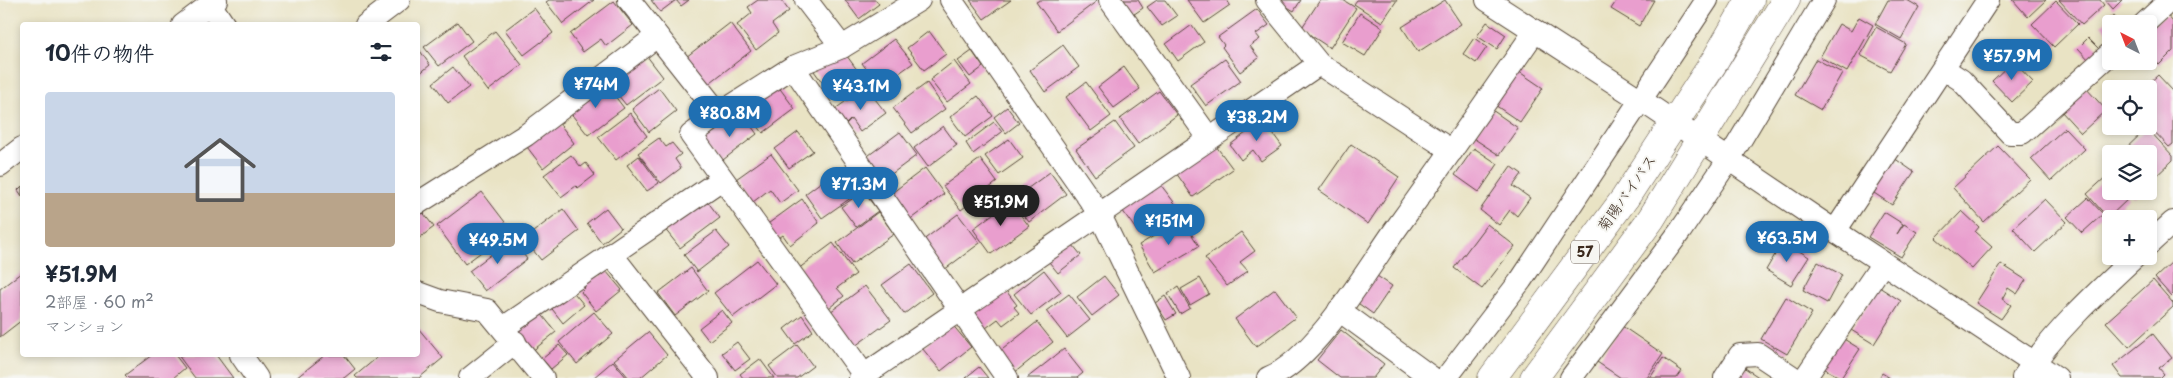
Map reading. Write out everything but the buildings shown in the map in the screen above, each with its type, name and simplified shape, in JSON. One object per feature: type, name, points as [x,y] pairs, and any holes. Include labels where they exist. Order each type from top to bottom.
[{"type":"highway","name":"菊陽バイパス","points":[[1492,378],[1624,198],[1716,59],[1750,0]]},
{"type":"highway","name":"57","points":[[1534,378],[1651,219],[1786,0]]},
{"type":"street","points":[[370,22],[399,0]]},
{"type":"street","points":[[630,0],[719,114]]},
{"type":"street","points":[[806,0],[842,47]]},
{"type":"street","points":[[918,0],[842,47],[792,67],[719,114],[691,135],[862,377],[1319,64]]},
{"type":"street","points":[[951,0],[1099,213],[1178,378]]},
{"type":"street","points":[[1110,0],[1209,138]]},
{"type":"street","points":[[1267,0],[1319,64],[1452,151]]},
{"type":"street","points":[[1487,0],[1641,100],[1884,264],[2028,371],[2058,378]]},
{"type":"street","points":[[1446,378],[1521,280],[1707,0]]},
{"type":"street","points":[[1571,378],[1681,230],[1729,159],[1824,0]]},
{"type":"street","points":[[1835,232],[1988,0]]},
{"type":"street","points":[[2154,15],[2170,0]]},
{"type":"street","points":[[187,22],[213,2],[223,22]]},
{"type":"street","points":[[1268,378],[1279,374],[1294,361],[1339,310],[1535,32]]},
{"type":"street","points":[[420,202],[526,135],[657,36]]},
{"type":"street","points":[[1944,69],[1961,80],[2010,132],[2022,133],[2102,61]]},
{"type":"street","points":[[792,67],[1007,378]]},
{"type":"street","points":[[0,165],[20,150]]},
{"type":"street","points":[[470,378],[509,335],[612,255],[722,179]]},
{"type":"street","points":[[2157,237],[2173,222]]},
{"type":"street","points":[[612,255],[708,378]]},
{"type":"street","points":[[1805,378],[1884,264]]},
{"type":"street","points":[[2028,371],[2084,305],[2126,265]]},
{"type":"street","points":[[420,294],[440,301],[487,310],[543,378]]},
{"type":"street","points":[[1339,310],[1432,378]]},
{"type":"street","points":[[1724,378],[1740,355],[1758,354],[1794,378]]},
{"type":"street","points":[[242,357],[257,378]]}]
